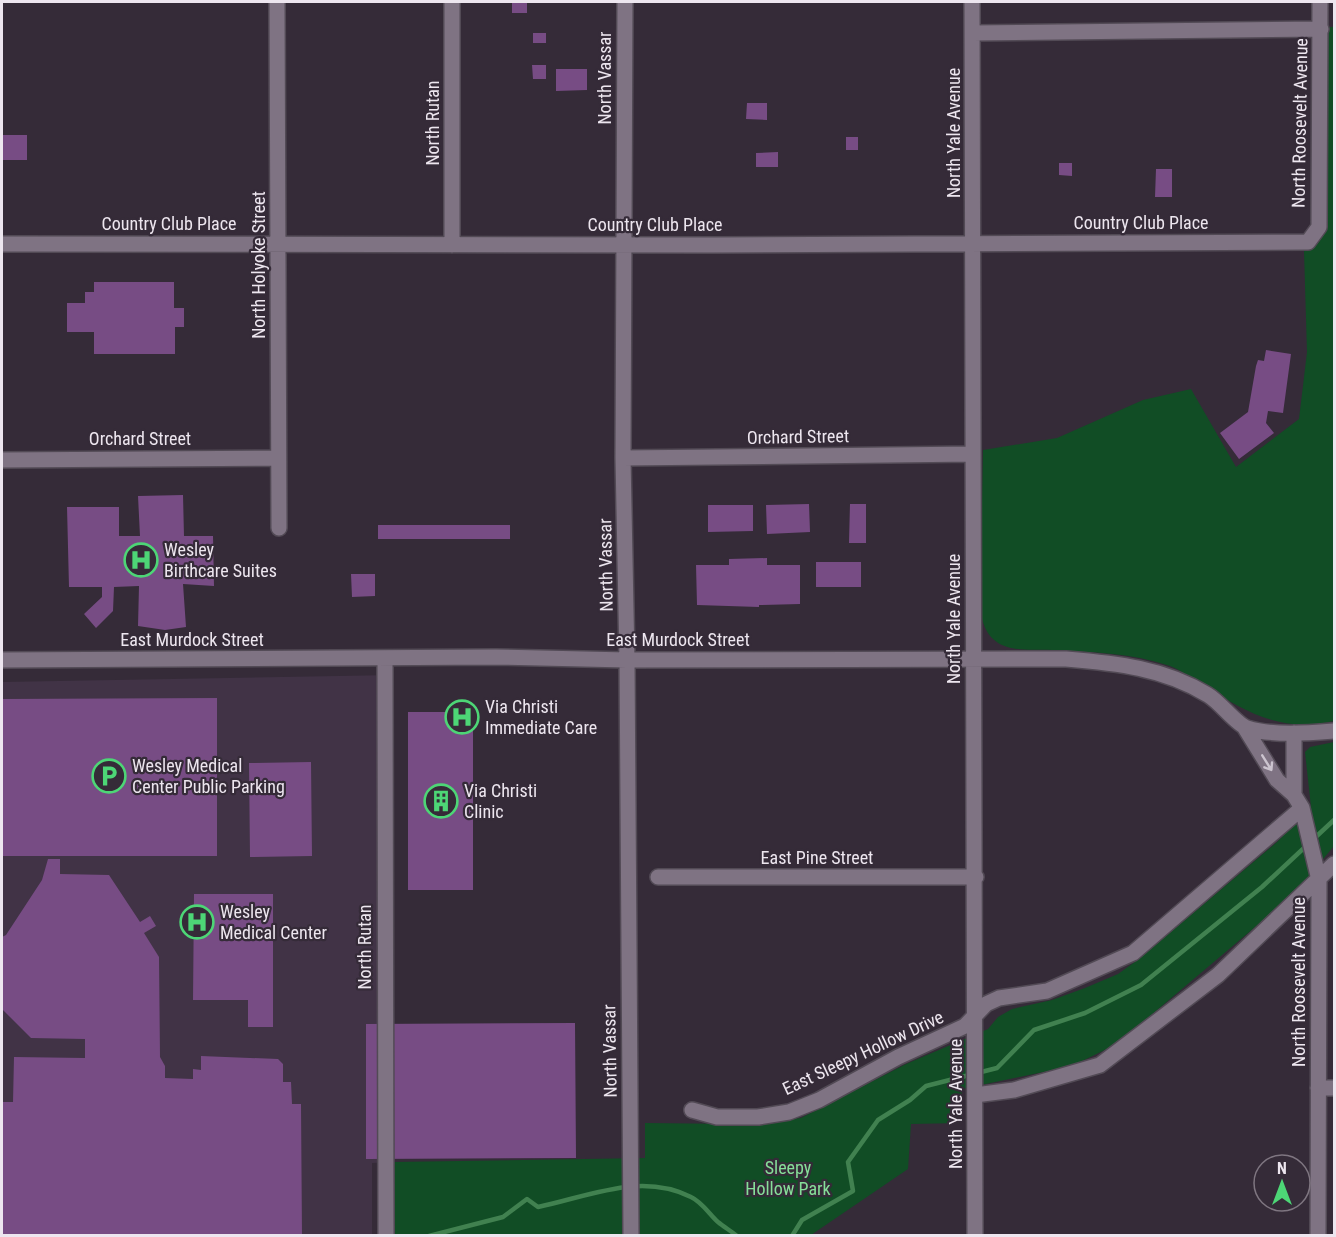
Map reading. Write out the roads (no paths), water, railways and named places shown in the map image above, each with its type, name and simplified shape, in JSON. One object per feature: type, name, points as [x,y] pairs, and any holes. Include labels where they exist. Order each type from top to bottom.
[{"type":"street","name":"North Holyoke Street","points":[[277,2],[279,528]]},
{"type":"street","name":"North Rutan","points":[[452,2],[452,245]]},
{"type":"street","name":"North Vassar","points":[[625,2],[623,458],[627,660],[631,1236]]},
{"type":"street","name":"North Yale Avenue","points":[[972,2],[973,660],[976,878],[975,1236]]},
{"type":"street","name":"North Roosevelt Avenue","points":[[1308,242],[1318,227],[1320,2]]},
{"type":"street","points":[[973,33],[1321,29]]},
{"type":"street","name":"Country Club Place","points":[[2,244],[1308,242]]},
{"type":"street","name":"Orchard Street","points":[[623,458],[973,454]]},
{"type":"street","name":"Orchard Street","points":[[2,460],[278,458]]},
{"type":"street","name":"East Murdock Street","points":[[2,660],[496,657],[627,660],[1066,659],[1137,667],[1172,677],[1209,696],[1245,728],[1277,780],[1298,801]]},
{"type":"street","name":"North Rutan","points":[[386,659],[386,1236]]},
{"type":"street","points":[[1245,728],[1294,733],[1335,731]]},
{"type":"street","name":"North Roosevelt Avenue","points":[[1294,733],[1298,801],[1318,880],[1317,1236]]},
{"type":"street","name":"East Sleepy Hollow Drive","points":[[692,1110],[717,1117],[758,1117],[789,1112],[819,1100],[898,1057],[965,1026],[975,1014],[999,998],[1047,991],[1133,953],[1298,801]]},
{"type":"street","points":[[975,1093],[1014,1090],[1100,1065],[1218,975],[1335,864]]},
{"type":"street","name":"East Pine Street","points":[[658,878],[976,878]]},
{"type":"street","points":[[1318,1088],[1335,1088]]},
{"type":"waterway","points":[[792,1236],[802,1220],[853,1191],[848,1162],[878,1120],[910,1100],[926,1086],[997,1068],[1034,1030],[1085,1013],[1141,985],[1262,887],[1334,820]]},
{"type":"waterway","points":[[429,1236],[503,1217],[527,1199],[538,1207],[596,1192],[634,1186],[653,1186],[691,1197],[737,1236]]},
{"type":"place","name":"Wesley Birthcare Suites","points":[[141,560]]},
{"type":"place","name":"Via Christi Immediate Care","points":[[462,717]]},
{"type":"place","name":"Wesley Medical Center Public Parking","points":[[109,776]]},
{"type":"place","name":"Via Christi Clinic","points":[[441,801]]},
{"type":"place","name":"Wesley Medical Center","points":[[197,922]]},
{"type":"park label","name":"Sleepy Hollow Park","points":[[788,1178]]}]
